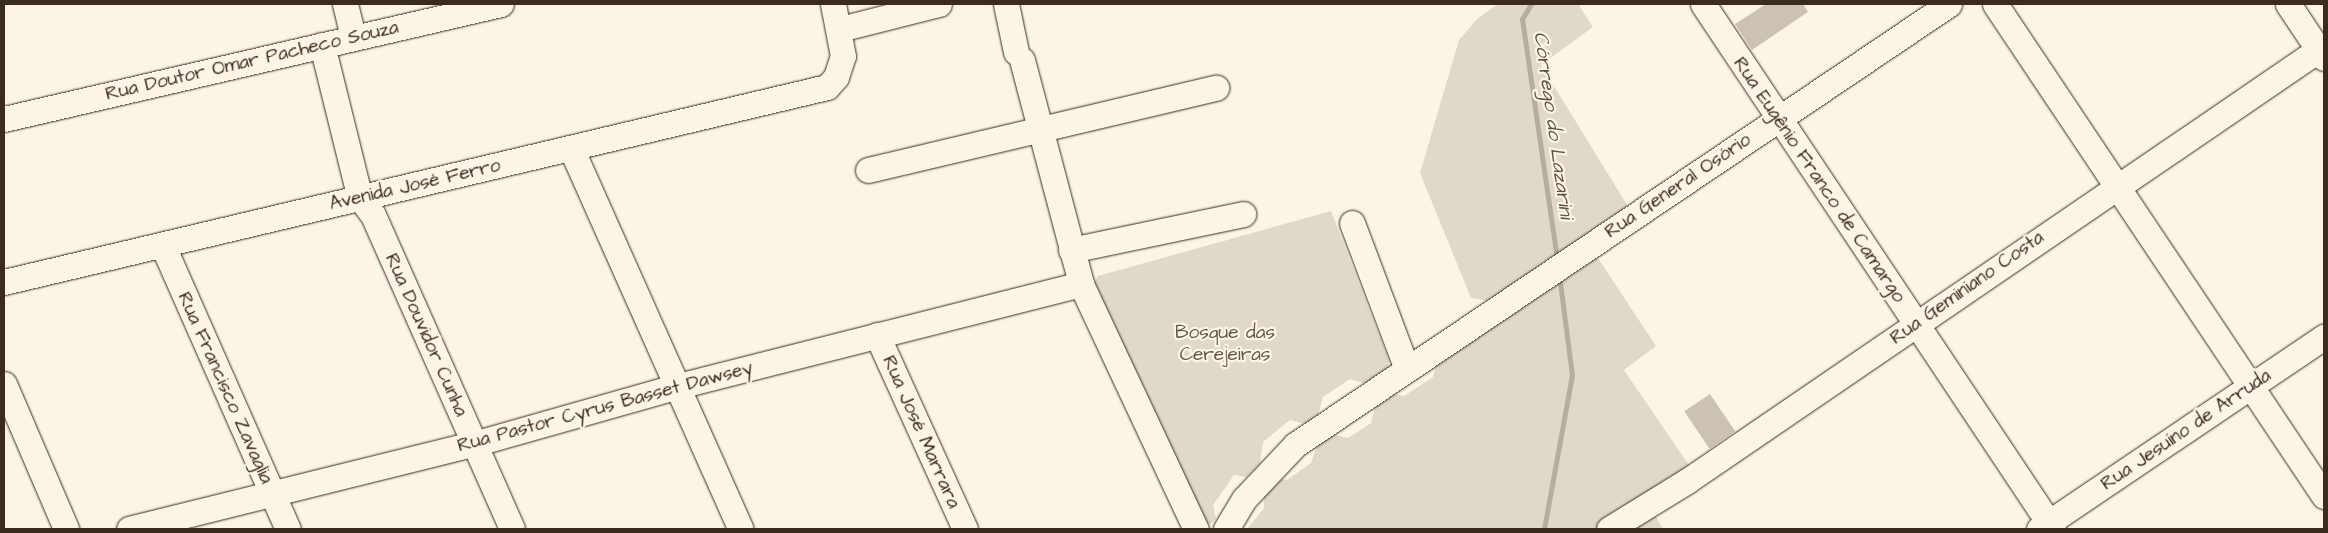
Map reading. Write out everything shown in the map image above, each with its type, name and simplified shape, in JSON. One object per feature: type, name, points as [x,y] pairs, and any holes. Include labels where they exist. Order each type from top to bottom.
[{"type":"street","points":[[345,4],[353,37]]},
{"type":"street","name":"Rua Doutor Omar Pacheco Souza","points":[[4,119],[501,4]]},
{"type":"street","points":[[833,4],[840,29],[939,4]]},
{"type":"street","points":[[1006,4],[1019,56],[1042,129],[1081,284],[1196,529]]},
{"type":"street","name":"Rua Eugênio Franco de Camargo","points":[[1704,4],[2047,527]]},
{"type":"street","name":"Rua General Osório","points":[[1226,529],[1244,499],[1295,445],[1777,118],[1949,4]]},
{"type":"street","points":[[1995,4],[2324,496]]},
{"type":"street","points":[[2288,4],[2322,51]]},
{"type":"street","name":"Avenida José Ferro","points":[[4,282],[163,246],[827,87],[836,77],[843,56],[840,29]]},
{"type":"street","points":[[322,45],[360,198]]},
{"type":"street","name":"Rua Geminiano Costa","points":[[1609,529],[1687,481],[2115,186],[2322,51]]},
{"type":"street","points":[[868,170],[1216,88]]},
{"type":"street","points":[[571,148],[741,529]]},
{"type":"street","name":"Rua Douvidor Cunha","points":[[360,198],[373,215],[512,529]]},
{"type":"street","points":[[1071,250],[1244,214]]},
{"type":"street","points":[[1352,222],[1407,369]]},
{"type":"street","name":"Rua Francisco Zavaglia","points":[[163,246],[288,529]]},
{"type":"street","name":"Rua Pastor Cyrus Basset Dawsey","points":[[128,529],[271,492],[473,444],[678,386],[1081,284]]},
{"type":"street","name":"Rua José Marrara","points":[[877,335],[965,529]]},
{"type":"street","name":"Rua Jesuíno de Arruda","points":[[2047,527],[2324,337]]},
{"type":"street","points":[[4,384],[66,529]]},
{"type":"green space","points":[[1498,4],[1578,4],[1593,27],[1541,65],[1632,213],[1497,302],[1471,298],[1420,173],[1459,40],[1477,19]]},
{"type":"green space","name":"Bosque das Cerejeiras","points":[[1331,211],[1389,361],[1387,370],[1367,384],[1350,379],[1323,397],[1318,416],[1305,424],[1290,420],[1263,442],[1260,463],[1247,477],[1234,475],[1213,505],[1216,519],[1210,524],[1198,523],[1093,285],[1098,276]]},
{"type":"green space","points":[[1590,246],[1656,346],[1624,370],[1695,474],[1649,505],[1663,529],[1247,529],[1264,508],[1263,488],[1274,478],[1287,480],[1311,463],[1318,442],[1329,434],[1348,438],[1371,423],[1376,403],[1385,392],[1404,396],[1433,377],[1437,361]]},
{"type":"building","points":[[1766,4],[1803,4],[1808,12],[1752,50],[1735,24]]},
{"type":"building","points":[[1710,394],[1735,431],[1709,449],[1684,411]]},
{"type":"waterway","name":"Córrego do Lazarini","points":[[1531,4],[1522,19],[1556,253]]},
{"type":"waterway","name":"Córrego do Lazarini","points":[[1544,529],[1572,375],[1560,282]]}]
